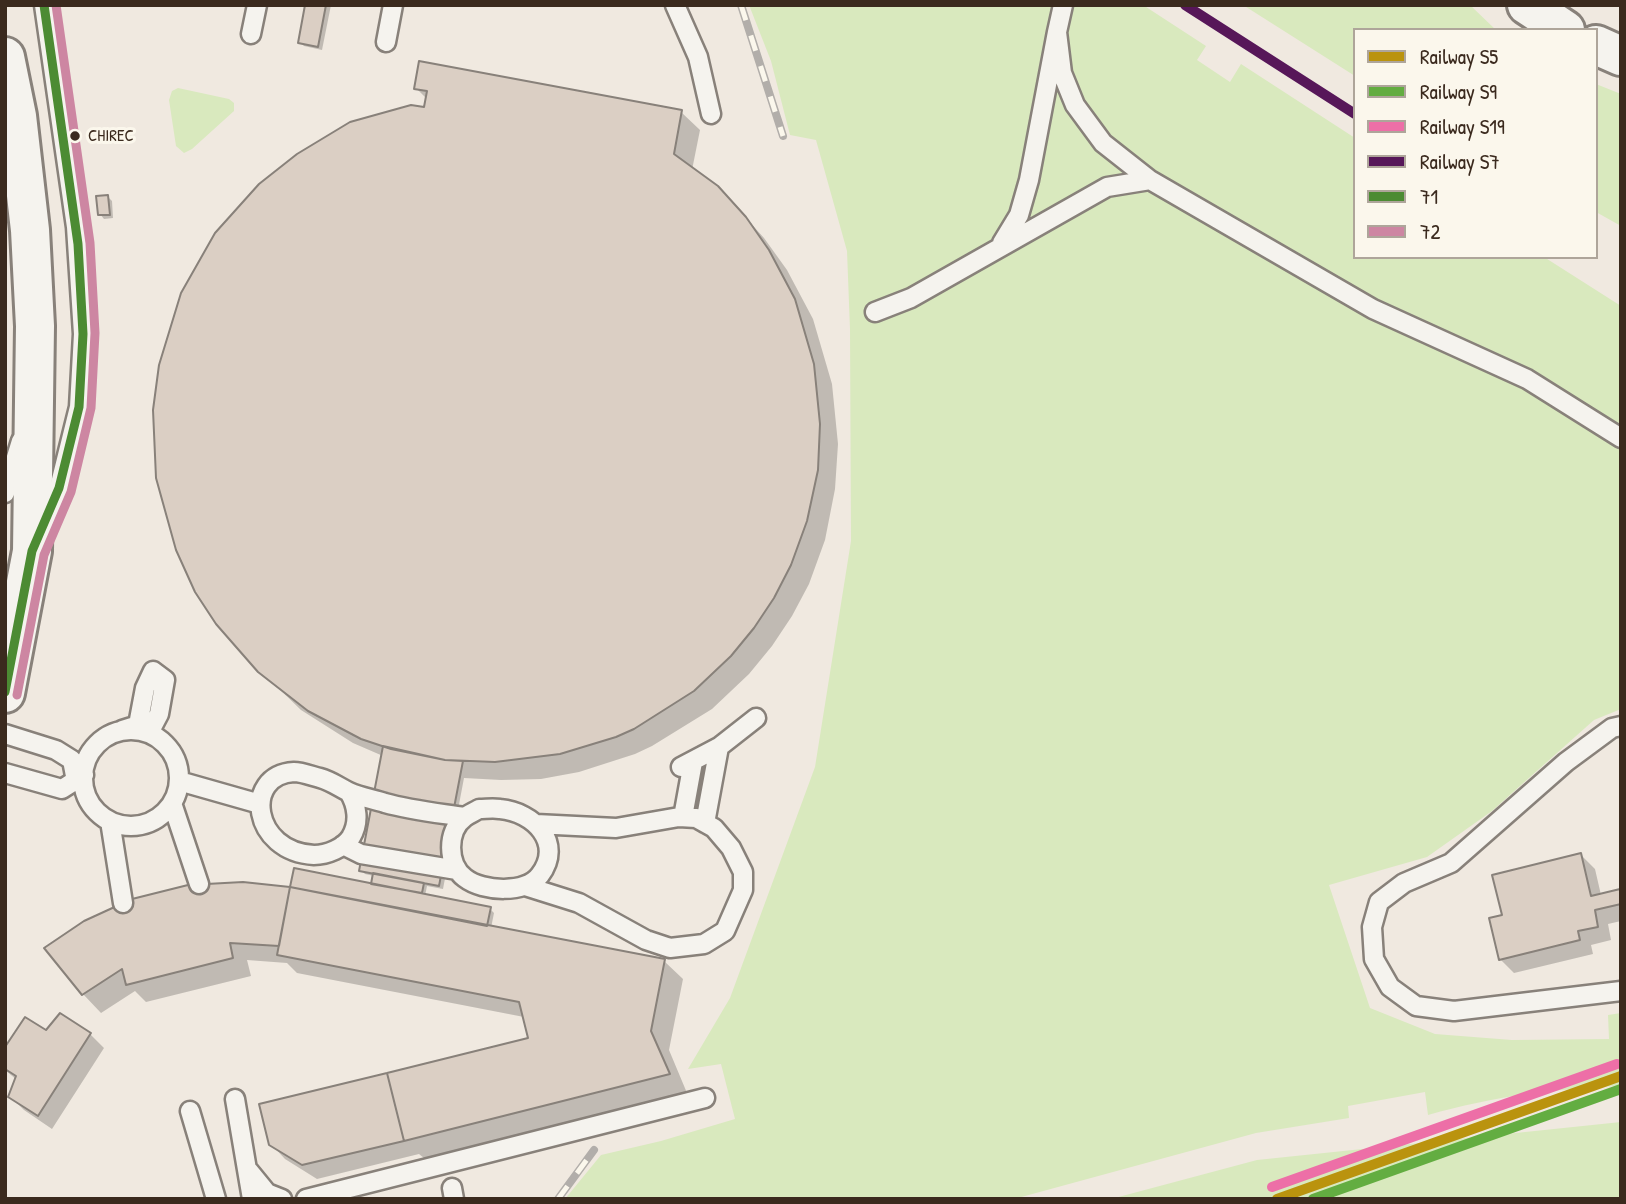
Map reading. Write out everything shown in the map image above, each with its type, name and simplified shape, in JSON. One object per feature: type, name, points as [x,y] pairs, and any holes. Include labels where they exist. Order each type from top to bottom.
[{"type":"main road","points":[[1527,5],[1562,28]]},
{"type":"main road","points":[[1598,46],[1621,56]]},
{"type":"main road","points":[[5,57],[17,116],[15,193],[32,247],[35,326],[32,551],[5,694]]},
{"type":"lane","points":[[32,551],[59,488],[79,407],[83,334],[76,227],[44,5]]},
{"type":"lane","points":[[251,34],[257,5]]},
{"type":"lane","points":[[386,42],[393,5]]},
{"type":"lane","points":[[675,5],[698,57],[711,114]]},
{"type":"lane","points":[[1000,246],[1019,215],[1029,180],[1063,5]]},
{"type":"lane","points":[[1057,32],[1062,73],[1075,105],[1104,143],[1150,180],[1373,309],[1527,379],[1621,438]]},
{"type":"lane","points":[[875,312],[911,298],[1107,187],[1150,180]]},
{"type":"lane","points":[[5,493],[34,398]]},
{"type":"lane","points":[[5,773],[62,789],[80,778],[94,747],[105,737],[138,725],[145,688],[153,671],[165,680],[159,713],[149,733]]},
{"type":"lane","points":[[683,817],[687,765],[719,747],[756,718]]},
{"type":"lane","points":[[1621,726],[1612,728],[1566,762],[1451,863],[1404,883],[1379,902],[1372,926],[1374,959],[1390,987],[1416,1006],[1454,1011],[1621,991]]},
{"type":"lane","points":[[5,734],[56,750],[72,760],[90,802],[99,813],[110,821],[138,825],[151,821],[172,803],[179,781],[178,766],[172,752],[162,741],[149,733],[119,731]]},
{"type":"lane","points":[[705,823],[719,747]]},
{"type":"lane","points":[[349,792],[355,802],[357,814],[351,839],[326,855],[298,853],[286,848],[265,828],[260,804],[265,788],[276,777],[295,772],[326,780],[349,792],[390,804],[464,817]]},
{"type":"lane","points":[[179,781],[260,804]]},
{"type":"lane","points":[[172,803],[199,884]]},
{"type":"lane","points":[[525,886],[537,879],[549,857],[550,845],[536,824],[520,814],[501,808],[479,809],[464,817],[457,826],[451,850],[457,870],[466,879],[496,888],[525,886],[579,903],[646,940],[670,948],[704,944],[725,931],[743,890],[743,872],[731,848],[713,828],[696,818],[683,817],[616,828],[536,824]]},
{"type":"lane","points":[[110,821],[122,903]]},
{"type":"lane","points":[[343,845],[361,853],[457,870]]},
{"type":"lane","points":[[308,1199],[705,1098]]},
{"type":"lane","points":[[235,1099],[252,1199]]},
{"type":"lane","points":[[190,1111],[216,1199]]},
{"type":"lane","points":[[246,1164],[267,1193],[282,1199]]},
{"type":"green space","points":[[749,5],[1143,5],[1206,46],[1197,60],[1230,82],[1241,64],[1353,137],[1353,259],[1547,259],[1621,306],[1621,709],[1594,720],[1492,811],[1427,857],[1329,885],[1370,1008],[1435,1034],[1512,1040],[1609,1039],[1608,1015],[1621,1013],[1621,1086],[1524,1094],[1428,1115],[1425,1092],[1348,1106],[1349,1118],[1256,1133],[1014,1199],[565,1199],[601,1155],[735,1119],[721,1064],[688,1069],[730,998],[815,767],[851,541],[847,251],[816,140],[790,135],[771,61]]},
{"type":"green space","points":[[1243,5],[1470,5],[1494,28],[1353,28],[1353,75]]},
{"type":"green space","points":[[1598,85],[1621,94],[1621,226],[1598,213]]},
{"type":"green space","points":[[178,88],[229,99],[234,103],[234,111],[184,153],[176,146],[169,100],[172,91]]},
{"type":"green space","points":[[1621,1122],[1621,1199],[1111,1199],[1257,1160]]},
{"type":"building","points":[[305,5],[326,5],[318,47],[298,43]]},
{"type":"building","points":[[419,61],[682,110],[674,154],[718,186],[746,217],[769,250],[795,299],[814,364],[820,424],[818,470],[807,521],[791,565],[774,598],[731,656],[694,691],[634,729],[560,754],[495,762],[445,760],[391,749],[361,739],[308,711],[258,672],[216,624],[195,592],[176,550],[156,478],[153,410],[159,365],[181,293],[215,233],[259,184],[297,154],[350,122],[411,105],[424,107],[427,91],[414,89]]},
{"type":"building","points":[[108,195],[110,215],[98,215],[96,196]]},
{"type":"building","points":[[383,746],[445,760],[463,761],[439,886],[359,871]]},
{"type":"building","points":[[1581,853],[1591,896],[1620,889],[1621,904],[1595,910],[1598,927],[1578,931],[1580,940],[1499,960],[1489,918],[1502,915],[1492,875]]},
{"type":"building","points":[[294,868],[491,907],[487,926],[290,887]]},
{"type":"building","points":[[373,873],[424,883],[422,893],[371,884]]},
{"type":"building","points":[[243,882],[290,887],[279,946],[230,943],[233,958],[126,985],[122,969],[82,995],[44,948],[84,921],[132,899],[188,885]]},
{"type":"building","points":[[290,887],[665,959],[651,1031],[670,1074],[404,1141],[387,1073],[528,1038],[519,1002],[277,955]]},
{"type":"building","points":[[60,1013],[91,1033],[38,1116],[8,1097],[16,1076],[5,1069],[5,1047],[25,1017],[46,1030]]},
{"type":"building","points":[[387,1073],[404,1141],[302,1165],[269,1145],[259,1104]]},
{"type":"railway","points":[[741,5],[783,136]]},
{"type":"railway","points":[[558,1199],[594,1150]]},
{"type":"rail line","name":"S7","points":[[1185,5],[1353,113]]},
{"type":"rail line","name":"S19","points":[[1272,1187],[1617,1064]]},
{"type":"rail line","name":"S5","points":[[1277,1199],[1621,1076]]},
{"type":"rail line","name":"S9","points":[[1313,1199],[1621,1089]]},
{"type":"transit line","name":"71","points":[[5,692],[32,551],[59,488],[79,407],[83,334],[78,244],[44,5]]},
{"type":"transit line","name":"72","points":[[17,695],[44,555],[71,492],[91,408],[95,333],[90,243],[56,5]]},
{"type":"place","name":"CHIREC","points":[[75,136]]}]
